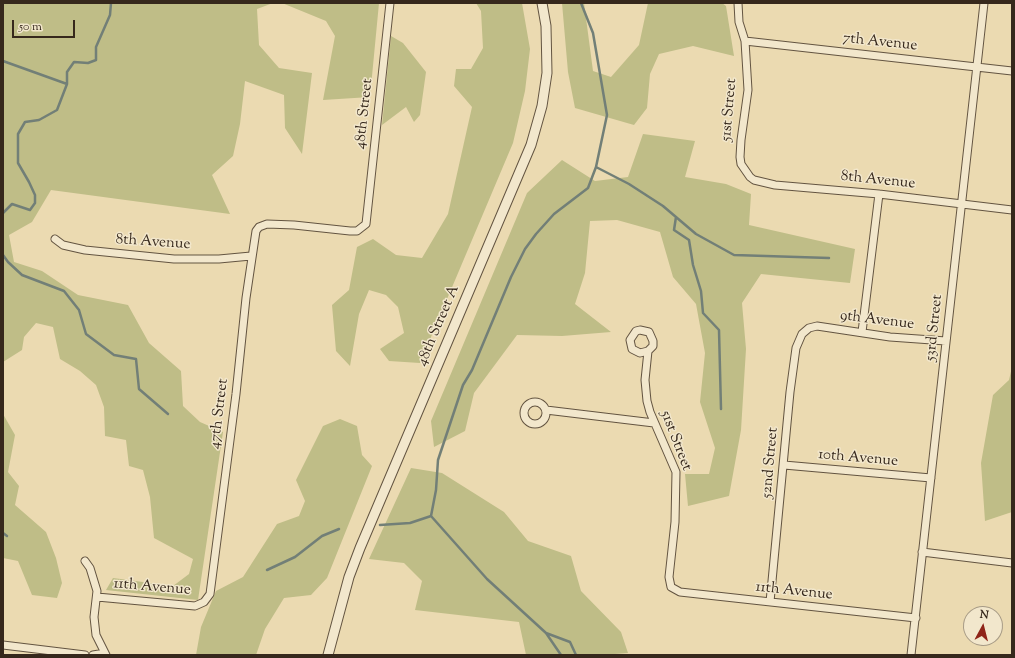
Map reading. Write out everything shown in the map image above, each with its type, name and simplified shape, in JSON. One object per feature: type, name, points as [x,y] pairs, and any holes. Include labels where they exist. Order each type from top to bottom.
[{"type":"street","name":"48th Street","points":[[259,227],[267,224],[294,224],[357,231],[363,227],[368,217],[390,3]]},
{"type":"street","name":"48th Street A","points":[[328,655],[349,577],[360,548],[531,145],[542,106],[547,73],[546,26],[542,3]]},
{"type":"street","name":"51st Street","points":[[738,3],[739,22],[744,41],[748,90],[740,150],[741,164],[745,171]]},
{"type":"street","name":"53rd Street","points":[[911,655],[984,3]]},
{"type":"street","name":"7th Avenue","points":[[744,41],[1012,71]]},
{"type":"street","name":"8th Avenue","points":[[745,171],[754,180],[775,184],[879,194],[1012,210]]},
{"type":"street","points":[[862,332],[879,194]]},
{"type":"street","name":"47th Street","points":[[204,602],[210,594],[212,585],[251,256],[256,231],[259,227]]},
{"type":"street","name":"8th Avenue","points":[[55,239],[63,245],[85,250],[174,259],[219,259],[251,256]]},
{"type":"street","name":"9th Avenue","points":[[806,330],[817,326],[890,337],[946,341]]},
{"type":"street","name":"52nd Street","points":[[770,602],[790,392],[796,348],[799,340],[806,330]]},
{"type":"street","name":"51st Street","points":[[648,351],[646,393],[650,412],[676,472],[675,522],[669,572],[671,587]]},
{"type":"street","points":[[546,410],[654,423]]},
{"type":"street","name":"10th Avenue","points":[[784,465],[931,478]]},
{"type":"street","points":[[922,552],[1012,563]]},
{"type":"street","points":[[85,561],[95,583],[97,597],[94,627],[96,635],[106,654],[93,655]]},
{"type":"street","name":"11th Avenue","points":[[671,587],[680,592],[916,618]]},
{"type":"street","name":"11th Avenue","points":[[97,597],[189,606],[195,606],[204,602]]},
{"type":"street","points":[[3,645],[85,655]]},
{"type":"shaded area","points":[[3,3],[273,3],[257,9],[259,45],[279,68],[312,73],[302,154],[285,128],[284,95],[245,81],[240,124],[233,156],[212,175],[230,214],[51,190],[32,222],[9,235],[14,262],[42,271],[78,295],[128,305],[149,343],[181,371],[183,406],[200,422],[223,432],[198,600],[106,590],[113,578],[173,586],[189,574],[193,559],[154,538],[150,497],[143,470],[129,466],[126,440],[105,436],[104,407],[96,385],[80,371],[60,359],[53,327],[36,323],[24,337],[22,350],[3,362]]},
{"type":"shaded area","points":[[282,3],[379,3],[370,97],[323,100],[335,36],[326,21]]},
{"type":"shaded area","points":[[476,3],[522,3],[530,49],[525,91],[513,143],[420,363],[389,361],[380,349],[404,333],[398,307],[386,295],[369,290],[359,314],[350,366],[336,351],[332,305],[349,290],[357,247],[373,239],[396,255],[422,258],[448,214],[472,107],[454,86],[456,69],[471,69],[483,48],[481,11]]},
{"type":"shaded area","points":[[562,3],[584,3],[593,71],[611,77],[639,45],[648,3],[722,3],[726,6],[734,56],[693,46],[659,54],[650,74],[647,108],[634,125],[575,108],[568,72]]},
{"type":"shaded area","points":[[391,36],[403,43],[426,72],[420,115],[414,122],[406,107],[382,125]]},
{"type":"shaded area","points":[[643,134],[695,141],[685,177],[726,184],[751,194],[749,225],[855,249],[850,283],[761,274],[742,303],[746,349],[741,430],[729,496],[688,506],[685,474],[709,474],[715,448],[700,402],[705,353],[696,304],[673,277],[660,232],[617,220],[590,221],[585,273],[575,304],[611,332],[562,336],[517,335],[474,393],[465,431],[434,447],[431,421],[527,193],[562,160],[595,181],[628,177]]},
{"type":"shaded area","points":[[1012,367],[1012,512],[985,521],[981,463],[993,395],[1009,380]]},
{"type":"shaded area","points":[[3,414],[15,435],[8,472],[19,486],[15,505],[46,532],[56,558],[62,583],[57,598],[32,595],[18,561],[3,558]]},
{"type":"shaded area","points":[[340,419],[357,426],[362,455],[372,466],[327,578],[311,595],[284,598],[265,629],[256,655],[196,655],[201,627],[216,591],[243,577],[277,524],[299,516],[305,501],[296,480],[323,426]]},
{"type":"shaded area","points":[[411,468],[442,473],[504,512],[528,541],[571,556],[581,591],[621,632],[628,653],[602,655],[526,655],[519,622],[415,610],[422,581],[404,563],[369,559]]},
{"type":"waterway","points":[[3,213],[12,204],[30,210],[35,203],[35,195],[18,163],[18,134],[25,122],[39,120],[57,110],[67,84],[67,72],[74,62],[88,63],[96,60],[96,47],[110,15],[111,3]]},
{"type":"waterway","points":[[561,655],[546,633],[487,579],[431,516],[436,490],[438,460],[463,385],[472,370],[511,277],[525,249],[536,234],[554,214],[588,188],[596,167],[607,115],[593,33],[581,3]]},
{"type":"waterway","points":[[3,61],[67,84]]},
{"type":"waterway","points":[[596,167],[629,184],[663,206],[696,234],[734,255],[829,258]]},
{"type":"waterway","points":[[676,217],[674,230],[689,240],[693,265],[701,291],[703,313],[719,330],[721,409]]},
{"type":"waterway","points":[[3,255],[22,275],[64,291],[79,310],[86,334],[114,355],[136,359],[139,389],[168,414]]},
{"type":"waterway","points":[[380,525],[410,523],[431,516]]},
{"type":"waterway","points":[[267,570],[295,557],[322,536],[339,529]]},
{"type":"waterway","points":[[3,533],[7,536]]},
{"type":"waterway","points":[[546,633],[570,642],[576,655]]}]
